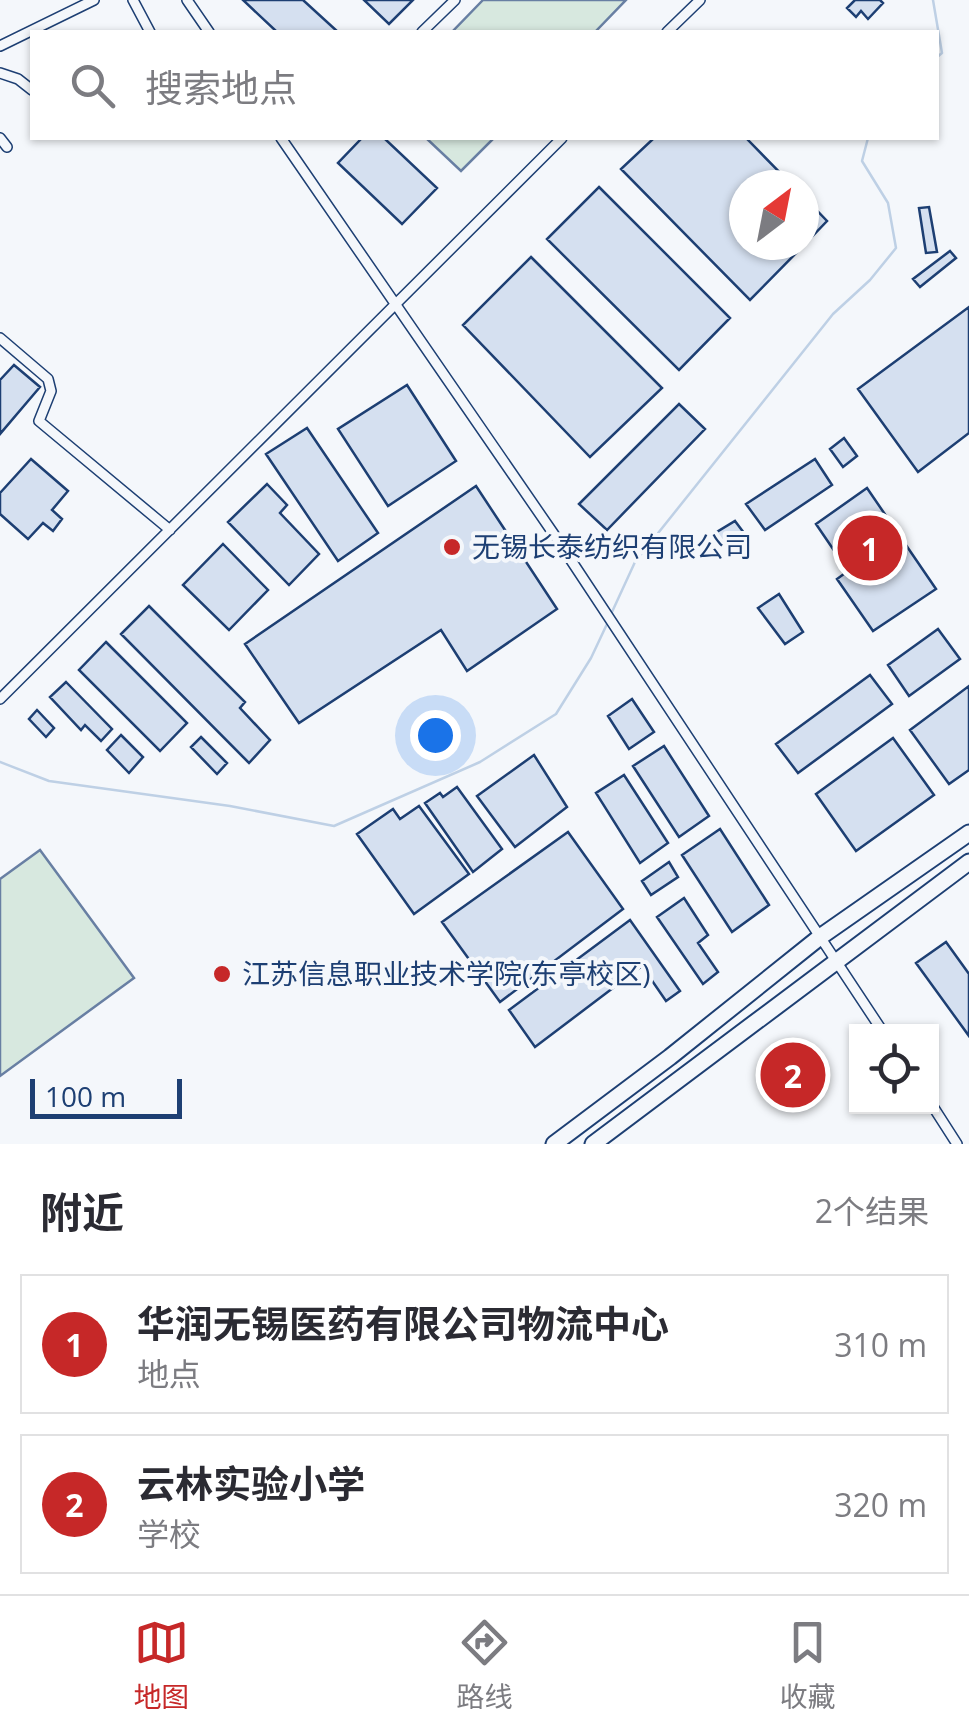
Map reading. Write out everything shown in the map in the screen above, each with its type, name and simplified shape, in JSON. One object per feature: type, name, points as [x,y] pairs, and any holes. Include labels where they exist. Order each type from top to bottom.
[{"type":"main road","points":[[554,1144],[670,1058],[820,937],[969,833]]},
{"type":"main road","points":[[594,1144],[969,862]]},
{"type":"street","points":[[37,30],[94,0]]},
{"type":"street","points":[[133,0],[149,30]]},
{"type":"street","points":[[187,0],[208,30]]},
{"type":"street","points":[[424,30],[455,0]]},
{"type":"street","points":[[669,30],[700,0]]},
{"type":"street","points":[[0,46],[30,33]]},
{"type":"street","points":[[0,73],[30,88]]},
{"type":"street","points":[[0,138],[7,147]]},
{"type":"street","points":[[282,140],[553,533],[877,1024]]},
{"type":"street","points":[[0,699],[560,140]]},
{"type":"street","points":[[0,338],[48,378],[51,391],[39,420],[170,530]]},
{"type":"street","points":[[937,1114],[957,1144]]},
{"type":"shaded area","points":[[483,0],[626,0],[597,30],[454,30]]},
{"type":"shaded area","points":[[428,140],[492,140],[461,171]]},
{"type":"shaded area","points":[[40,850],[134,978],[0,1076],[0,879]]},
{"type":"building","points":[[243,0],[303,0],[336,30],[275,30]]},
{"type":"building","points":[[364,0],[413,0],[389,24]]},
{"type":"building","points":[[855,0],[883,3],[868,19],[861,11],[856,17],[847,8]]},
{"type":"building","points":[[360,140],[386,140],[437,188],[402,224],[338,163]]},
{"type":"building","points":[[652,140],[748,140],[777,170],[729,170],[729,260],[789,260],[750,300],[621,169]]},
{"type":"building","points":[[599,187],[730,318],[679,370],[547,239]]},
{"type":"building","points":[[929,207],[937,252],[926,253],[919,208]]},
{"type":"building","points":[[819,213],[827,221],[819,229]]},
{"type":"building","points":[[950,251],[956,258],[920,287],[913,279]]},
{"type":"building","points":[[531,257],[662,388],[590,457],[463,325]]},
{"type":"building","points":[[969,307],[969,433],[918,472],[858,389]]},
{"type":"building","points":[[14,365],[40,387],[0,434],[0,380]]},
{"type":"building","points":[[407,385],[456,461],[388,506],[338,429]]},
{"type":"building","points":[[679,404],[705,429],[607,530],[579,504]]},
{"type":"building","points":[[307,428],[378,533],[338,561],[266,454]]},
{"type":"building","points":[[844,438],[857,456],[843,467],[830,449]]},
{"type":"building","points":[[31,459],[68,491],[52,510],[62,519],[53,531],[43,523],[28,539],[0,514],[0,493]]},
{"type":"building","points":[[815,459],[832,485],[765,530],[746,504]]},
{"type":"building","points":[[267,484],[287,505],[280,513],[319,554],[289,585],[228,522]]},
{"type":"building","name":"无锡长泰纺织有限公司","points":[[476,486],[557,609],[467,671],[441,630],[299,723],[245,644]]},
{"type":"building","points":[[867,488],[936,589],[873,631],[837,579],[848,571],[816,524]]},
{"type":"building","points":[[735,521],[744,533],[711,554],[702,541]]},
{"type":"building","points":[[223,544],[268,590],[229,630],[183,585]]},
{"type":"building","points":[[779,594],[803,632],[785,644],[758,608]]},
{"type":"building","points":[[149,606],[245,702],[240,708],[270,740],[249,763],[121,634]]},
{"type":"building","points":[[938,629],[960,659],[909,696],[888,665]]},
{"type":"building","points":[[106,642],[187,723],[160,751],[79,670]]},
{"type":"building","points":[[870,675],[892,704],[798,773],[776,744]]},
{"type":"building","points":[[66,682],[112,729],[101,741],[85,725],[81,730],[50,697]]},
{"type":"building","points":[[969,686],[969,770],[949,784],[910,730]]},
{"type":"building","points":[[632,699],[654,732],[629,749],[608,716]]},
{"type":"building","points":[[37,710],[54,728],[46,737],[29,719]]},
{"type":"building","points":[[121,735],[143,757],[129,773],[107,750]]},
{"type":"building","points":[[201,737],[227,763],[217,774],[191,747]]},
{"type":"building","points":[[893,738],[934,795],[856,851],[816,794]]},
{"type":"building","points":[[664,746],[709,816],[679,837],[633,766]]},
{"type":"building","points":[[534,755],[567,807],[515,847],[477,796]]},
{"type":"building","points":[[624,775],[668,843],[640,863],[596,793]]},
{"type":"building","points":[[457,787],[502,849],[473,872],[425,803]]},
{"type":"building","points":[[419,806],[469,874],[414,914],[357,834],[393,809],[400,819]]},
{"type":"building","points":[[720,829],[769,905],[732,932],[682,855]]},
{"type":"building","points":[[568,832],[623,909],[500,1002],[442,922]]},
{"type":"building","points":[[669,862],[678,877],[651,895],[642,881]]},
{"type":"building","points":[[684,898],[708,935],[698,943],[718,972],[703,984],[657,917]]},
{"type":"building","points":[[630,920],[680,991],[666,1001],[642,966],[535,1047],[509,1010]]},
{"type":"building","points":[[946,942],[969,974],[969,1036],[916,963]]},
{"type":"waterway","points":[[933,0],[938,30]]},
{"type":"waterway","points":[[939,35],[942,53],[939,56]]},
{"type":"waterway","points":[[612,612],[635,562],[833,314],[870,280],[896,248],[888,203],[862,161],[867,140]]},
{"type":"waterway","points":[[0,762],[49,781],[230,806],[334,826],[480,762],[556,714],[607,624]]},
{"type":"place","name":"无锡长泰纺织有限公司","points":[[452,547]]},
{"type":"place","name":"华润无锡医药有限公司物流中心","points":[[870,548]]},
{"type":"place","name":"江苏信息职业技术学院(东亭校区)","points":[[222,974]]},
{"type":"place","name":"云林实验小学","points":[[793,1075]]}]
